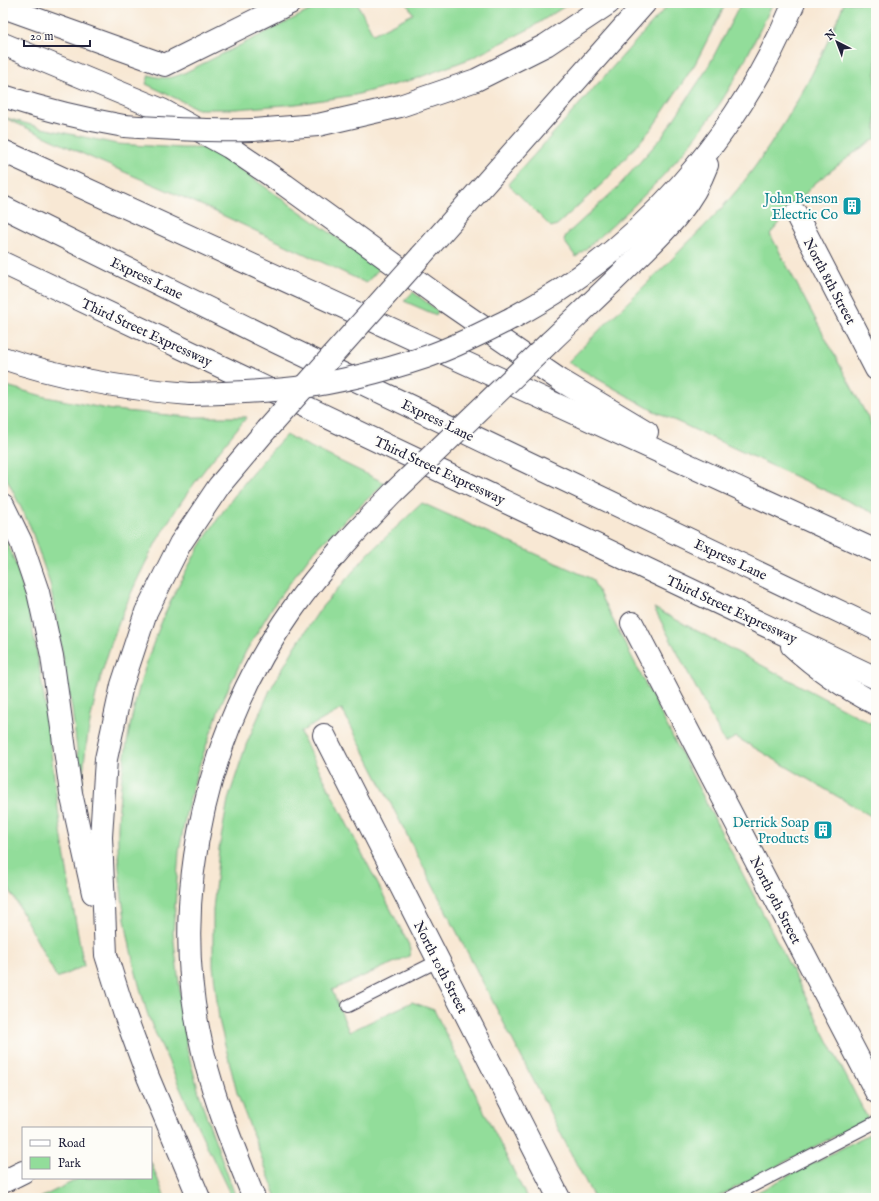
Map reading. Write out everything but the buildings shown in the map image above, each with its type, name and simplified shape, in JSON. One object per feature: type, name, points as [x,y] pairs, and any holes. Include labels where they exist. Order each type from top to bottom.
[{"type":"main road","points":[[3,7],[166,65],[290,3]]},
{"type":"main road","points":[[3,96],[55,112],[124,126],[199,130],[253,130],[318,125],[400,106],[476,80],[546,45],[609,3]]},
{"type":"main road","points":[[106,955],[101,838],[106,759],[122,685],[146,612],[180,544],[219,486],[266,430],[645,3]]},
{"type":"main road","points":[[3,358],[48,372],[86,381],[140,390],[190,394],[246,392],[296,388],[343,380],[384,370],[427,356],[470,338],[512,318],[560,289],[618,246],[661,206],[691,173],[715,143],[757,79],[776,45],[794,3]]},
{"type":"main road","points":[[3,44],[162,110],[229,147],[445,301],[560,380],[738,487]]},
{"type":"main road","points":[[254,1198],[217,1103],[206,1064],[196,1014],[191,969],[191,907],[196,852],[203,815],[215,770],[232,722],[266,651],[292,610],[353,534],[394,492],[658,237],[685,207],[702,179],[715,143]]},
{"type":"main road","points":[[3,151],[876,551]]},
{"type":"main road","name":"Express Lane","points":[[3,207],[276,342],[876,629]]},
{"type":"main road","name":"North 8th Street","points":[[796,214],[868,334],[876,369]]},
{"type":"main road","name":"Third Street Expressway","points":[[3,263],[876,678]]},
{"type":"main road","points":[[3,505],[21,542],[38,592],[52,656],[71,793],[106,955],[124,1012],[148,1077],[199,1198]]},
{"type":"main road","name":"North 9th Street","points":[[632,622],[876,1092]]},
{"type":"main road","points":[[774,629],[805,658],[828,676],[849,690],[876,704]]},
{"type":"main road","name":"North 10th Street","points":[[324,735],[559,1198]]},
{"type":"main road","points":[[3,1182],[22,1172]]},
{"type":"lane","points":[[348,1006],[438,961]]},
{"type":"lane","points":[[729,1198],[876,1122]]},
{"type":"green space","points":[[325,3],[357,3],[373,34],[413,14],[407,3],[570,3],[529,29],[472,58],[415,79],[355,95],[296,104],[236,109],[198,109],[146,84],[149,75],[167,78],[179,75]]},
{"type":"green space","points":[[670,3],[726,3],[695,64],[652,128],[605,181],[557,225],[551,227],[508,184]]},
{"type":"green space","points":[[741,3],[773,3],[745,60],[721,102],[697,135],[666,173],[613,225],[576,257],[564,241],[566,235],[617,188],[662,137],[707,69]]},
{"type":"green space","points":[[844,3],[876,3],[876,138],[814,184],[770,234],[876,433],[876,514],[652,410],[568,362],[669,262],[722,208],[738,189],[769,146],[798,100],[823,52]]},
{"type":"green space","points":[[3,117],[42,128],[117,144],[182,148],[210,148],[380,268],[366,283],[201,205],[92,158]]},
{"type":"green space","points":[[413,292],[438,311],[436,315],[404,301]]},
{"type":"green space","points":[[3,385],[46,397],[113,410],[190,417],[247,417],[211,461],[178,507],[158,539],[133,588],[122,614],[104,666],[97,693],[86,747],[82,789],[72,709],[50,584],[30,526],[3,471]]},
{"type":"green space","points":[[286,435],[385,483],[349,516],[310,556],[275,603],[246,651],[221,704],[198,769],[186,813],[179,852],[173,933],[187,1049],[203,1107],[236,1198],[232,1198],[153,1028],[140,989],[127,929],[121,889],[118,849],[119,805],[132,715],[144,670],[178,585],[200,546],[226,508],[254,471]]},
{"type":"green space","points":[[422,503],[592,579],[868,1119],[715,1198],[594,1198],[342,709],[300,732],[411,949],[409,956],[332,990],[349,1032],[412,1002],[434,1010],[527,1198],[277,1198],[237,1093],[219,1020],[213,965],[213,910],[219,849],[228,800],[246,745],[270,690],[295,647],[321,608],[369,553]]},
{"type":"green space","points":[[3,533],[18,572],[33,631],[46,712],[65,858],[84,966],[57,978],[3,877]]},
{"type":"green space","points":[[654,608],[876,726],[876,819],[736,737],[725,743]]},
{"type":"green space","points":[[875,1131],[876,1198],[746,1198]]},
{"type":"green space","points":[[152,1165],[165,1198],[40,1198],[78,1179],[152,1179]]},
{"type":"place","name":"John Benson Electric Co","points":[[852,206]]},
{"type":"place","name":"Derrick Soap Products","points":[[823,830]]}]
